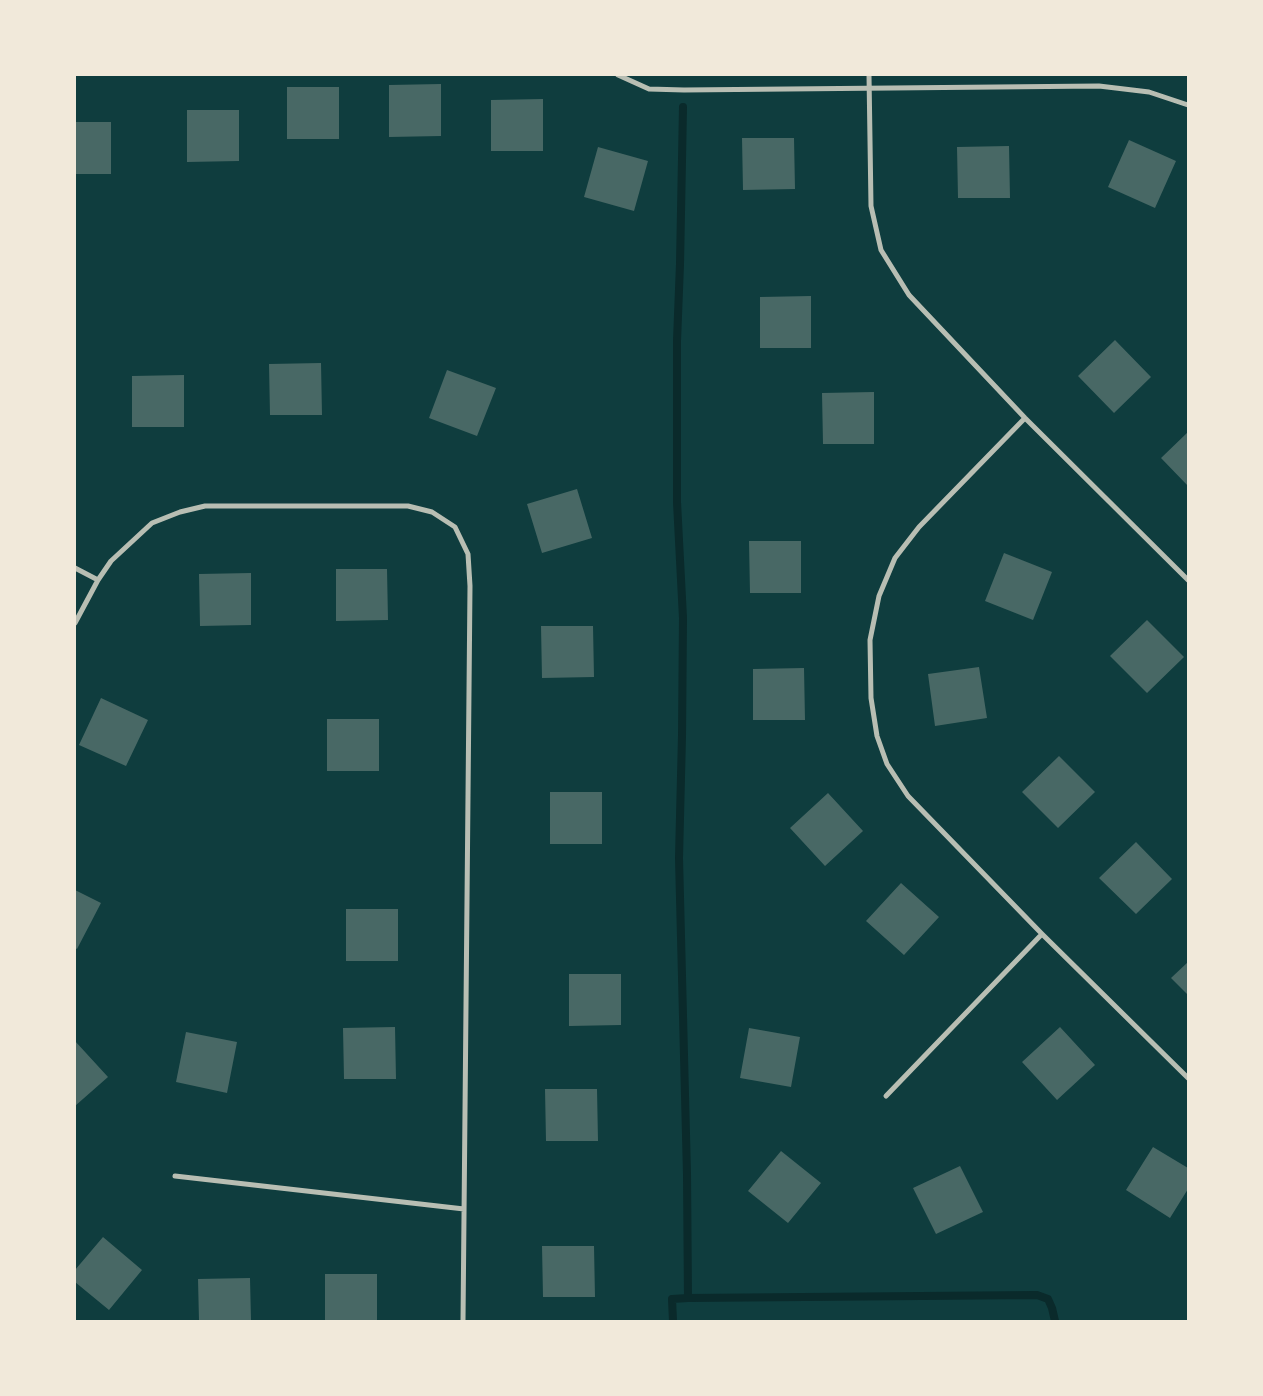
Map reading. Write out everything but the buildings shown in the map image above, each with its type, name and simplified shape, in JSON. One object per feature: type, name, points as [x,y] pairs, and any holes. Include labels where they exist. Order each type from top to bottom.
[{"type":"street","points":[[618,75],[649,89],[684,90],[1099,86],[1149,92],[1188,105]]},
{"type":"street","points":[[869,75],[871,206],[881,250],[908,296],[1025,418],[1188,580]]},
{"type":"street","points":[[1025,418],[919,527],[895,558],[879,596],[870,640],[871,698],[877,736],[887,764],[908,796],[1042,934],[1188,1078]]},
{"type":"street","points":[[75,624],[98,580],[111,561],[152,523],[180,512],[205,506],[408,506],[432,512],[455,527],[468,554],[470,586],[463,1321]]},
{"type":"street","points":[[75,568],[98,580]]},
{"type":"street","points":[[886,1096],[1042,934]]},
{"type":"street","points":[[176,1176],[464,1209]]},
{"type":"waterway","points":[[673,1321],[672,1299],[688,1298],[687,1174],[679,858],[683,618],[677,502],[677,341],[683,107]]},
{"type":"waterway","points":[[688,1298],[1037,1295],[1048,1299],[1055,1321]]}]
